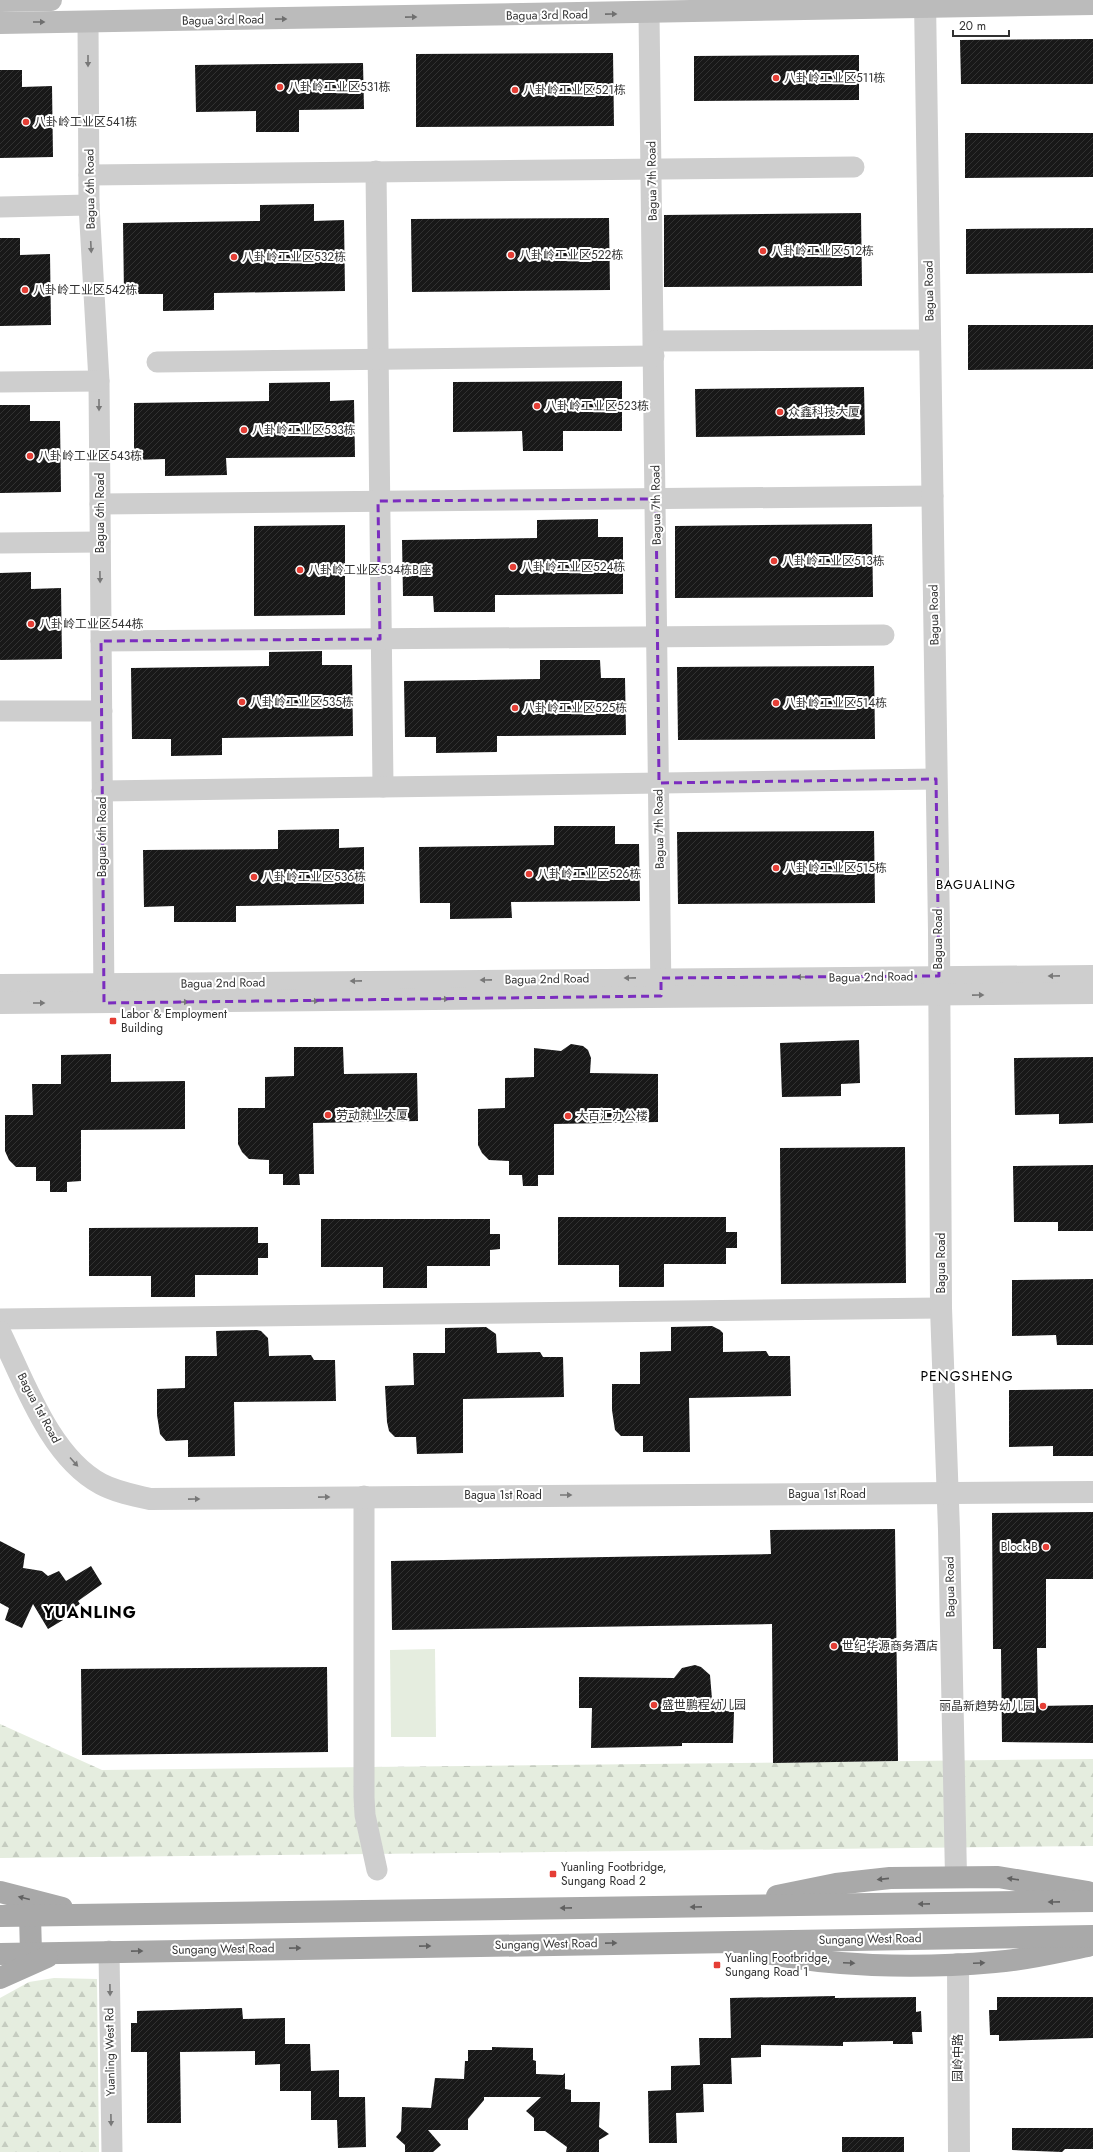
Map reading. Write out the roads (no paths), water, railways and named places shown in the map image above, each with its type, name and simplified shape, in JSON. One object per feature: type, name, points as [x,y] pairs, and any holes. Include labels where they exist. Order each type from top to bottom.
[{"type":"main road","points":[[0,1],[52,0]]},
{"type":"main road","name":"Bagua 3rd Road","points":[[0,23],[649,13],[926,4],[1093,4]]},
{"type":"main road","points":[[720,1906],[836,1884],[890,1878],[998,1877],[1093,1893]]},
{"type":"main road","points":[[0,1892],[89,1914]]},
{"type":"main road","points":[[0,1916],[1093,1901]]},
{"type":"main road","points":[[30,1916],[31,1953]]},
{"type":"main road","name":"Sungang West Road","points":[[0,1954],[714,1941],[1093,1936]]},
{"type":"main road","points":[[714,1941],[783,1957],[829,1962],[888,1965],[996,1962],[1093,1944]]},
{"type":"main road","points":[[0,1978],[60,1952]]},
{"type":"street","name":"Bagua Road","points":[[926,4],[939,986],[941,1308],[948,1492],[956,1877]]},
{"type":"street","name":"Bagua 7th Road","points":[[649,13],[661,987]]},
{"type":"street","name":"Bagua 6th Road","points":[[88,22],[89,205],[99,381],[104,994]]},
{"type":"street","points":[[89,175],[854,167]]},
{"type":"street","points":[[376,171],[378,501],[383,787]]},
{"type":"street","points":[[0,207],[89,205]]},
{"type":"street","points":[[157,362],[378,359],[930,340]]},
{"type":"street","points":[[0,382],[99,381]]},
{"type":"street","points":[[100,504],[933,496]]},
{"type":"street","points":[[0,543],[100,542]]},
{"type":"street","points":[[101,641],[884,635]]},
{"type":"street","points":[[0,712],[102,711]]},
{"type":"street","points":[[102,791],[936,779]]},
{"type":"street","name":"Bagua 2nd Road","points":[[939,986],[1093,976]]},
{"type":"street","name":"Bagua 2nd Road","points":[[0,984],[104,994]]},
{"type":"street","name":"Bagua 2nd Road","points":[[0,1003],[104,994],[661,987],[939,986],[1093,994]]},
{"type":"street","points":[[0,1319],[941,1308]]},
{"type":"street","name":"Bagua 1st Road","points":[[0,1332],[44,1421],[60,1446],[80,1469],[100,1484],[124,1493],[150,1499],[364,1496],[1093,1492]]},
{"type":"street","points":[[364,1496],[364,1797],[367,1827],[377,1870]]},
{"type":"street","name":"Yuanling West Rd","points":[[109,1951],[112,2152]]},
{"type":"street","name":"园岭中路","points":[[958,1964],[959,2152]]},
{"type":"place","name":"八卦岭工业区511栋","points":[[776,78]]},
{"type":"place","name":"八卦岭工业区531栋","points":[[280,87]]},
{"type":"place","name":"八卦岭工业区521栋","points":[[515,90]]},
{"type":"place","name":"八卦岭工业区541栋","points":[[26,122]]},
{"type":"place","name":"八卦岭工业区512栋","points":[[763,251]]},
{"type":"place","name":"八卦岭工业区522栋","points":[[511,255]]},
{"type":"place","name":"八卦岭工业区532栋","points":[[234,257]]},
{"type":"place","name":"八卦岭工业区542栋","points":[[25,290]]},
{"type":"place","name":"八卦岭工业区523栋","points":[[537,406]]},
{"type":"place","name":"众鑫科技大厦","points":[[780,412]]},
{"type":"place","name":"八卦岭工业区533栋","points":[[244,430]]},
{"type":"place","name":"八卦岭工业区543栋","points":[[30,456]]},
{"type":"place","name":"八卦岭工业区513栋","points":[[774,561]]},
{"type":"place","name":"八卦岭工业区524栋","points":[[513,567]]},
{"type":"place","name":"八卦岭工业区534栋B座","points":[[300,570]]},
{"type":"place","name":"八卦岭工业区544栋","points":[[31,624]]},
{"type":"place","name":"八卦岭工业区535栋","points":[[242,702]]},
{"type":"place","name":"八卦岭工业区514栋","points":[[776,703]]},
{"type":"place","name":"八卦岭工业区525栋","points":[[515,708]]},
{"type":"place","name":"八卦岭工业区515栋","points":[[776,868]]},
{"type":"place","name":"八卦岭工业区526栋","points":[[529,874]]},
{"type":"place","name":"八卦岭工业区536栋","points":[[254,877]]},
{"type":"place","name":"Labor & Employment Building","points":[[113,1021]]},
{"type":"place","name":"劳动就业大厦","points":[[328,1115]]},
{"type":"place","name":"大百汇办公楼","points":[[568,1116]]},
{"type":"place","name":"Block B","points":[[1046,1547]]},
{"type":"place","name":"世纪华源商务酒店","points":[[834,1646]]},
{"type":"place","name":"盛世鹏程幼儿园","points":[[654,1705]]},
{"type":"place","name":"丽晶新趋势幼儿园","points":[[1043,1706]]},
{"type":"place","name":"Yuanling Footbridge, Sungang Road 2","points":[[553,1874]]},
{"type":"place","name":"Yuanling Footbridge, Sungang Road 1","points":[[717,1965]]},
{"type":"district","name":"BAGUALING","points":[[976,884]]},
{"type":"district","name":"PENGSHENG","points":[[967,1376]]},
{"type":"district","name":"YUANLING","points":[[90,1612]]}]
